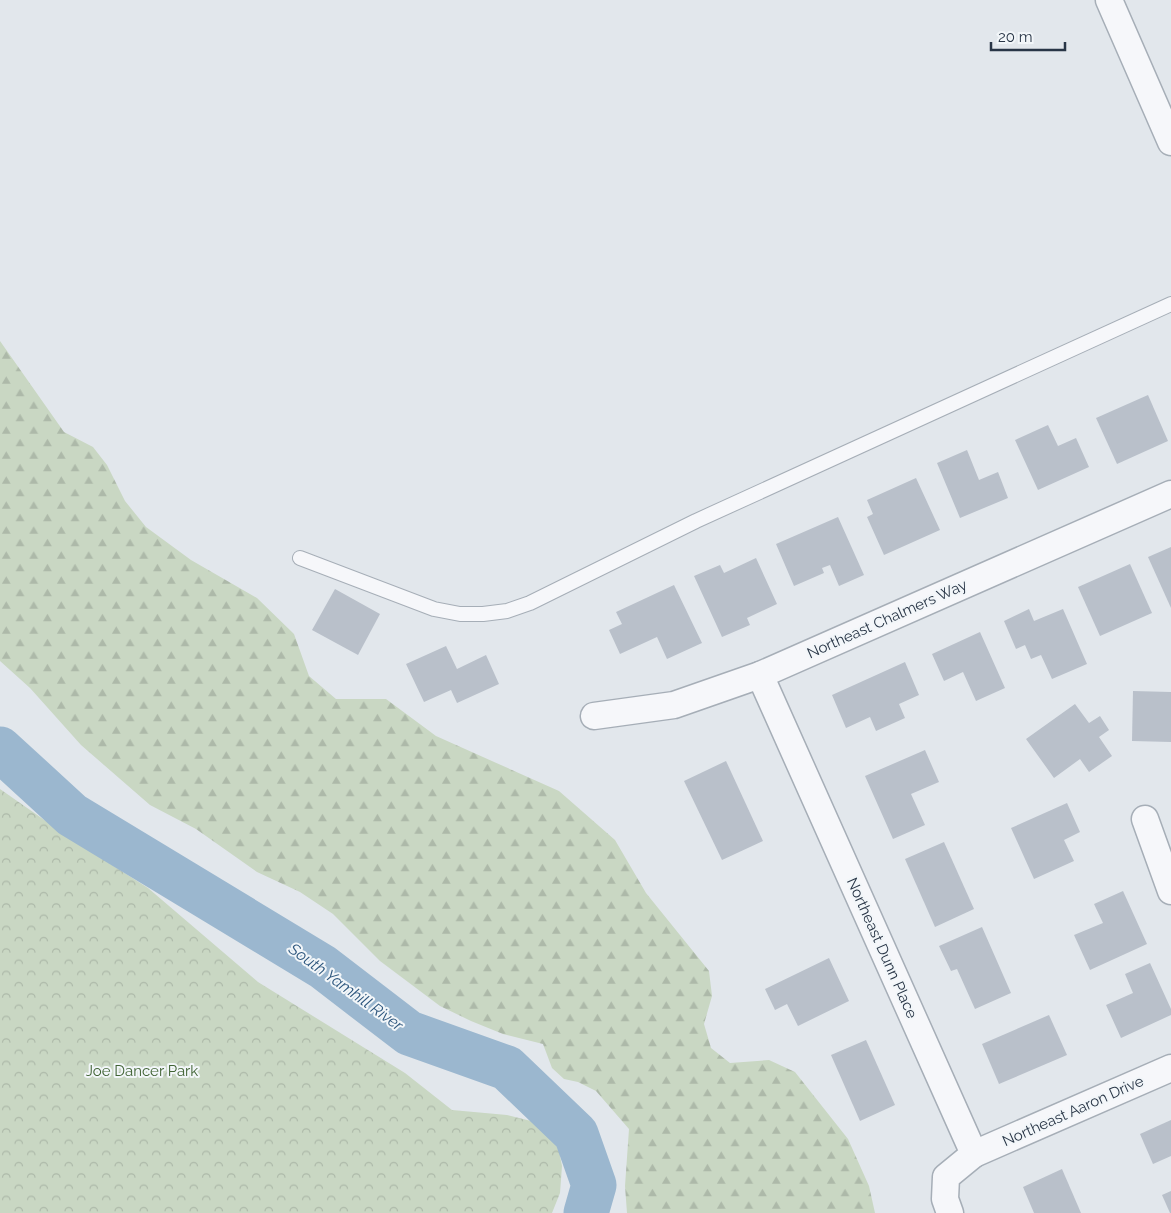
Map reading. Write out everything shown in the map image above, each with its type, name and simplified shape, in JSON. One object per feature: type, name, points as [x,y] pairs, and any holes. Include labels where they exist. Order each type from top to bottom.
[{"type":"street","points":[[1109,0],[1171,142]]},
{"type":"street","name":"Northeast Chalmers Way","points":[[594,716],[674,705],[760,675],[1171,494]]},
{"type":"street","name":"Northeast Dunn Place","points":[[760,675],[974,1154]]},
{"type":"street","points":[[1145,819],[1171,891]]},
{"type":"street","name":"Northeast Aaron Drive","points":[[974,1154],[1171,1068]]},
{"type":"street","points":[[950,1213],[945,1198],[946,1177],[974,1154]]},
{"type":"lane","points":[[300,558],[434,609],[460,614],[507,611],[530,603],[704,517],[1171,304]]},
{"type":"green space","points":[[0,341],[64,432],[93,447],[107,465],[125,501],[146,527],[191,560],[257,598],[294,634],[309,676],[336,699],[386,699],[436,736],[559,791],[615,840],[646,893],[709,971],[712,996],[704,1024],[711,1048],[730,1063],[769,1060],[795,1072],[848,1139],[869,1186],[875,1213],[627,1213],[625,1186],[629,1129],[596,1091],[578,1082],[564,1079],[552,1068],[543,1044],[503,1034],[440,1006],[380,961],[333,914],[300,892],[257,872],[196,829],[150,805],[81,745],[30,688],[0,661]]},
{"type":"green space","name":"Joe Dancer Park","points":[[0,789],[73,840],[148,888],[258,982],[405,1073],[452,1110],[507,1115],[539,1123],[558,1146],[562,1166],[560,1193],[552,1213],[0,1213]]},
{"type":"building","points":[[1148,395],[1168,441],[1117,464],[1096,418]]},
{"type":"building","points":[[1048,425],[1058,446],[1076,438],[1089,467],[1038,490],[1015,440]]},
{"type":"building","points":[[967,450],[979,480],[998,472],[1008,498],[960,518],[937,463]]},
{"type":"building","points":[[916,478],[940,530],[884,555],[867,517],[873,514],[867,500]]},
{"type":"building","points":[[838,517],[864,575],[839,586],[830,565],[822,568],[824,573],[794,586],[776,544]]},
{"type":"building","points":[[1171,547],[1171,608],[1148,557]]},
{"type":"building","points":[[756,558],[777,604],[747,618],[750,625],[722,637],[694,576],[720,565],[724,573]]},
{"type":"building","points":[[1130,564],[1152,613],[1100,636],[1078,587]]},
{"type":"building","points":[[674,585],[702,643],[667,659],[657,637],[620,654],[609,630],[622,624],[616,612]]},
{"type":"building","points":[[335,589],[380,614],[358,655],[312,630]]},
{"type":"building","points":[[1029,609],[1034,621],[1063,609],[1087,664],[1052,679],[1041,655],[1031,659],[1025,645],[1016,649],[1004,621]]},
{"type":"building","points":[[980,632],[1005,688],[976,701],[963,672],[944,681],[932,654]]},
{"type":"building","points":[[446,646],[457,669],[486,655],[499,684],[457,703],[451,690],[424,702],[406,664]]},
{"type":"building","points":[[905,662],[919,695],[899,704],[905,718],[876,731],[870,717],[846,728],[832,695]]},
{"type":"building","points":[[1133,691],[1171,692],[1171,742],[1132,741]]},
{"type":"building","points":[[1075,704],[1089,723],[1100,716],[1109,730],[1099,737],[1112,756],[1089,772],[1080,759],[1054,778],[1026,739]]},
{"type":"building","points":[[925,750],[939,782],[911,794],[925,825],[893,839],[865,776]]},
{"type":"building","points":[[726,761],[763,841],[722,860],[684,781]]},
{"type":"building","points":[[1067,803],[1080,832],[1064,840],[1074,861],[1034,879],[1011,828]]},
{"type":"building","points":[[944,842],[974,909],[935,927],[905,859]]},
{"type":"building","points":[[1123,891],[1147,944],[1090,970],[1074,935],[1103,923],[1094,904]]},
{"type":"building","points":[[982,927],[1011,993],[975,1009],[957,969],[951,971],[939,946]]},
{"type":"building","points":[[829,958],[849,1001],[798,1026],[787,1004],[775,1010],[765,989]]},
{"type":"building","points":[[1150,963],[1171,1009],[1171,1015],[1121,1038],[1106,1005],[1133,993],[1125,974]]},
{"type":"building","points":[[1049,1015],[1067,1055],[999,1084],[982,1044]]},
{"type":"building","points":[[866,1040],[895,1105],[860,1121],[831,1055]]},
{"type":"building","points":[[1171,1120],[1171,1156],[1153,1164],[1140,1134]]},
{"type":"building","points":[[1062,1169],[1081,1213],[1034,1213],[1023,1187]]},
{"type":"building","points":[[1171,1191],[1171,1213],[1170,1213],[1162,1195]]},
{"type":"waterway","name":"South Yamhill River","points":[[0,749],[72,815],[323,967],[409,1033],[507,1068],[576,1134],[594,1185],[586,1213]]}]
